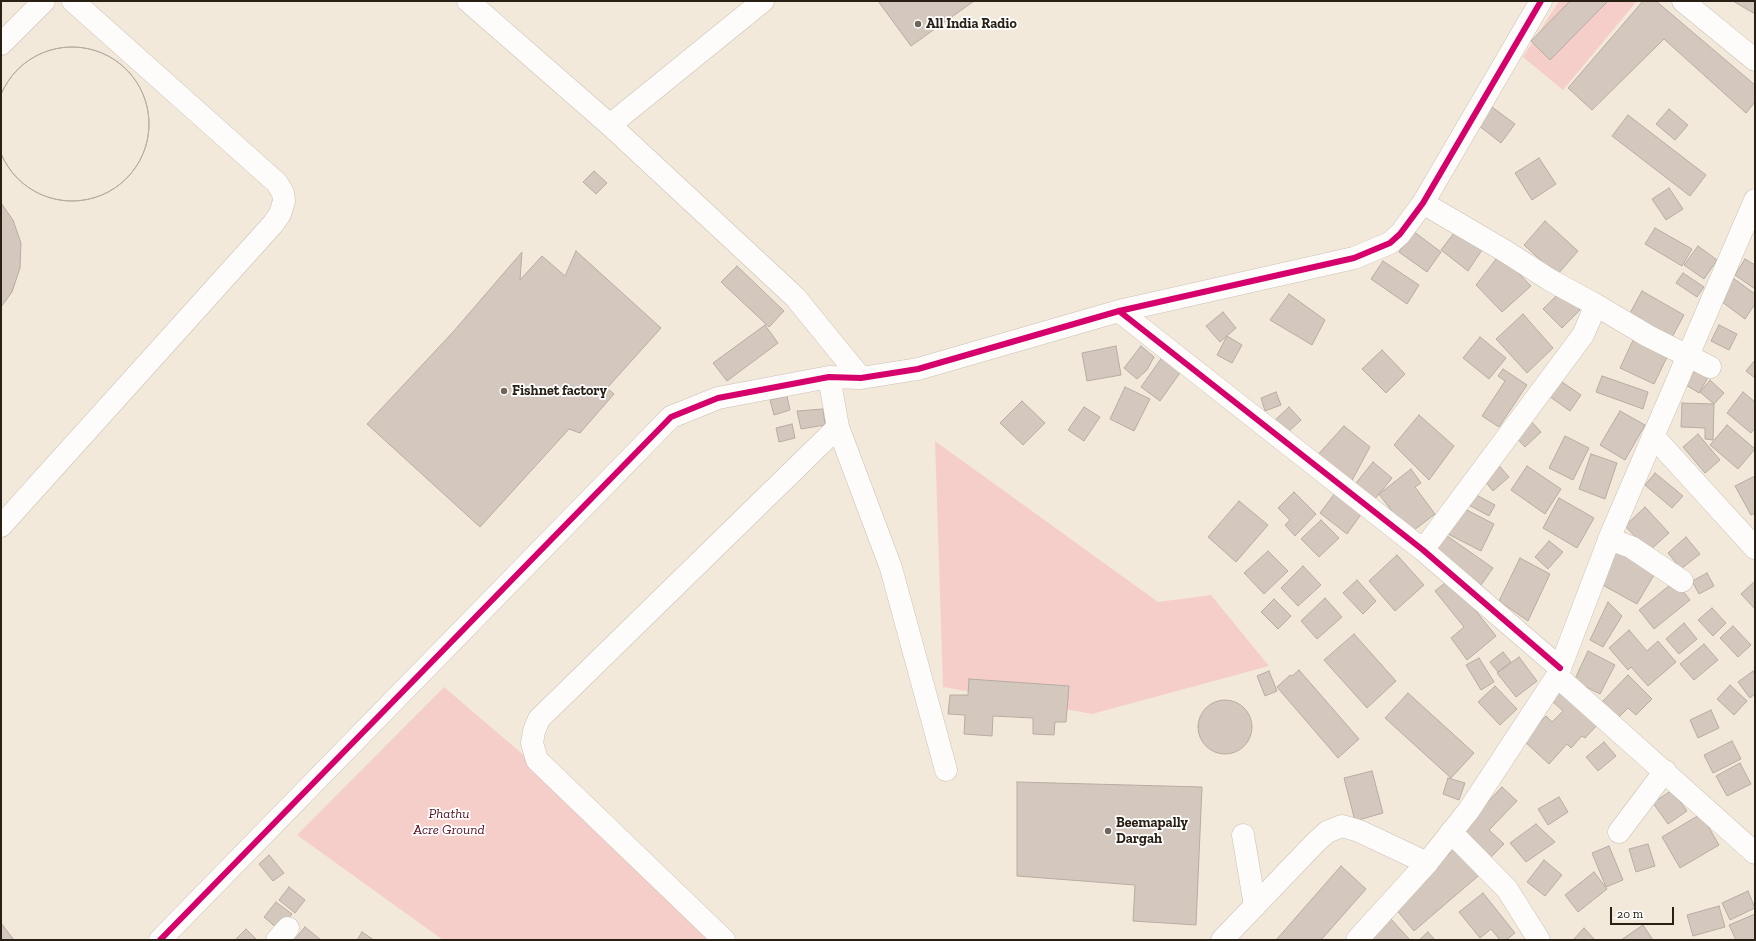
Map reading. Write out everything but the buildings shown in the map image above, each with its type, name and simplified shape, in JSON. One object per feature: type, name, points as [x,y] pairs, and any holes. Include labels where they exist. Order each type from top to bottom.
[{"type":"street","points":[[1,44],[44,1]]},
{"type":"street","points":[[1,526],[273,224],[280,214],[284,201],[283,193],[277,183],[73,1]]},
{"type":"street","points":[[468,1],[610,125],[795,298],[861,378]]},
{"type":"street","points":[[610,125],[764,1]]},
{"type":"street","points":[[160,940],[671,417],[718,398],[829,377],[861,378],[918,369],[1119,311],[1354,258],[1390,244],[1400,234],[1423,203],[1541,1]]},
{"type":"street","points":[[1683,1],[1755,60]]},
{"type":"street","points":[[1357,940],[1427,863],[1469,810],[1558,672],[1609,539],[1755,200]]},
{"type":"street","points":[[1423,203],[1505,251],[1550,280],[1648,336],[1710,367]]},
{"type":"street","points":[[1423,550],[1583,335],[1596,305]]},
{"type":"street","points":[[1119,311],[1423,550],[1755,853]]},
{"type":"street","points":[[829,377],[838,427],[891,568],[946,770]]},
{"type":"street","points":[[724,940],[536,760],[532,742],[534,730],[539,719],[838,427]]},
{"type":"street","points":[[1653,436],[1755,548]]},
{"type":"street","points":[[1609,539],[1631,547],[1682,581]]},
{"type":"street","points":[[1619,832],[1665,771]]},
{"type":"street","points":[[1222,940],[1315,843],[1328,832],[1342,826],[1359,831],[1427,863]]},
{"type":"street","points":[[1451,832],[1508,890],[1532,937]]},
{"type":"street","points":[[1243,835],[1255,906]]},
{"type":"green space","points":[[1559,1],[1637,1],[1563,90],[1523,57]]},
{"type":"green space","points":[[935,441],[1158,602],[1211,595],[1269,666],[1092,714],[943,687]]},
{"type":"green space","name":"Phathu Acre Ground","points":[[444,687],[609,828],[723,940],[443,940],[297,835]]},
{"type":"cycle path","points":[[160,940],[671,417],[718,398],[829,377],[861,378],[918,369],[1119,311],[1354,258],[1390,243],[1400,234],[1423,203],[1541,1]]},
{"type":"cycle path","points":[[1119,311],[1423,550],[1560,668]]},
{"type":"place","name":"All India Radio","points":[[918,24]]},
{"type":"place","name":"Fishnet factory","points":[[504,391]]},
{"type":"place","name":"Beemapally Dargah","points":[[1108,831]]}]
